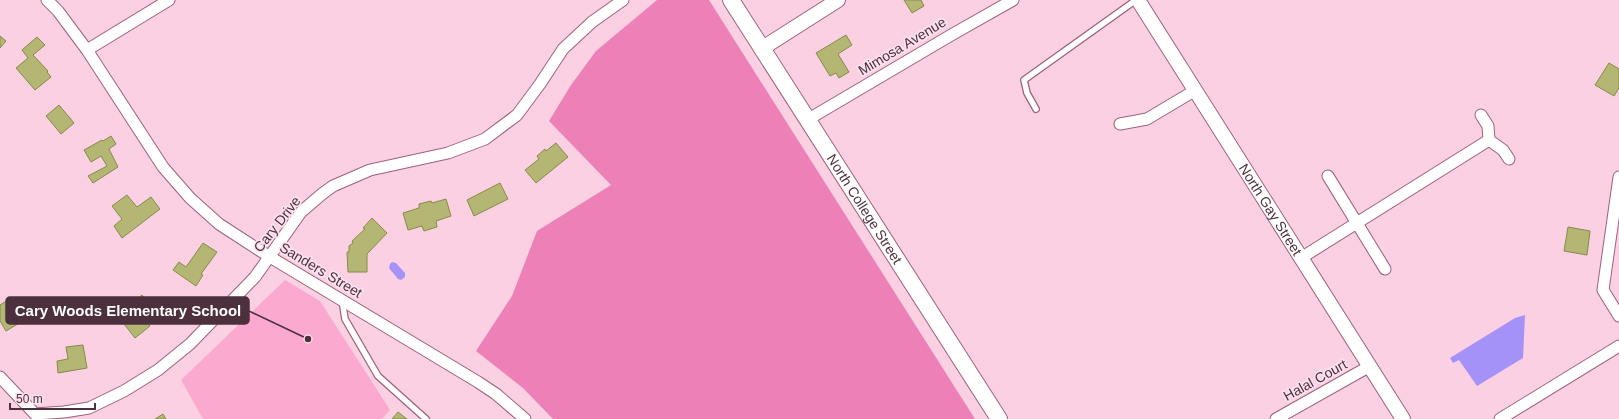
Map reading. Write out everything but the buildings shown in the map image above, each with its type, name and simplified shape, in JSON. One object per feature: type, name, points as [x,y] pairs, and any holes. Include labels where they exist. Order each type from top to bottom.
[{"type":"main road","name":"North College Street","points":[[730,0],[999,419]]},
{"type":"street","name":"Sanders Street","points":[[47,0],[58,11],[87,50],[163,167],[190,198],[220,224],[270,257],[484,386],[496,394],[525,419]]},
{"type":"street","points":[[87,50],[169,0]]},
{"type":"street","name":"Cary Drive","points":[[0,377],[35,417],[89,408],[124,391],[158,370],[190,344],[255,277],[301,212],[322,194],[333,186],[370,170],[448,153],[485,139],[517,115],[563,49],[592,22],[623,0]]},
{"type":"street","points":[[761,49],[838,0]]},
{"type":"street","name":"Mimosa Avenue","points":[[807,120],[1013,0]]},
{"type":"street","name":"North Gay Street","points":[[1137,0],[1403,419]]},
{"type":"street","points":[[1120,124],[1147,119],[1194,91]]},
{"type":"street","points":[[1481,115],[1488,126],[1489,140]]},
{"type":"street","points":[[1301,258],[1489,140]]},
{"type":"street","points":[[1489,140],[1503,150],[1509,159]]},
{"type":"street","points":[[1328,176],[1385,269]]},
{"type":"street","points":[[1619,177],[1618,194],[1603,290],[1619,316]]},
{"type":"street","points":[[1500,419],[1619,346]]},
{"type":"street","name":"Halal Court","points":[[1276,419],[1370,366]]},
{"type":"lane","points":[[1036,109],[1027,93],[1024,80],[1137,0]]},
{"type":"lane","points":[[342,300],[345,319],[378,376],[426,419]]},
{"type":"shaded area","points":[[657,0],[709,0],[975,419],[553,419],[523,388],[476,351],[512,296],[537,231],[611,185],[549,121],[571,85],[596,51]]},
{"type":"shaded area","points":[[392,262],[396,263],[405,273],[405,277],[401,280],[398,279],[389,268]]},
{"type":"shaded area","points":[[285,280],[320,301],[390,410],[382,419],[203,419],[181,380]]},
{"type":"shaded area","points":[[1525,315],[1523,358],[1477,386],[1459,360],[1453,363],[1450,358],[1515,318]]},
{"type":"place","name":"Cary Woods Elementary School","points":[[308,339]]}]
